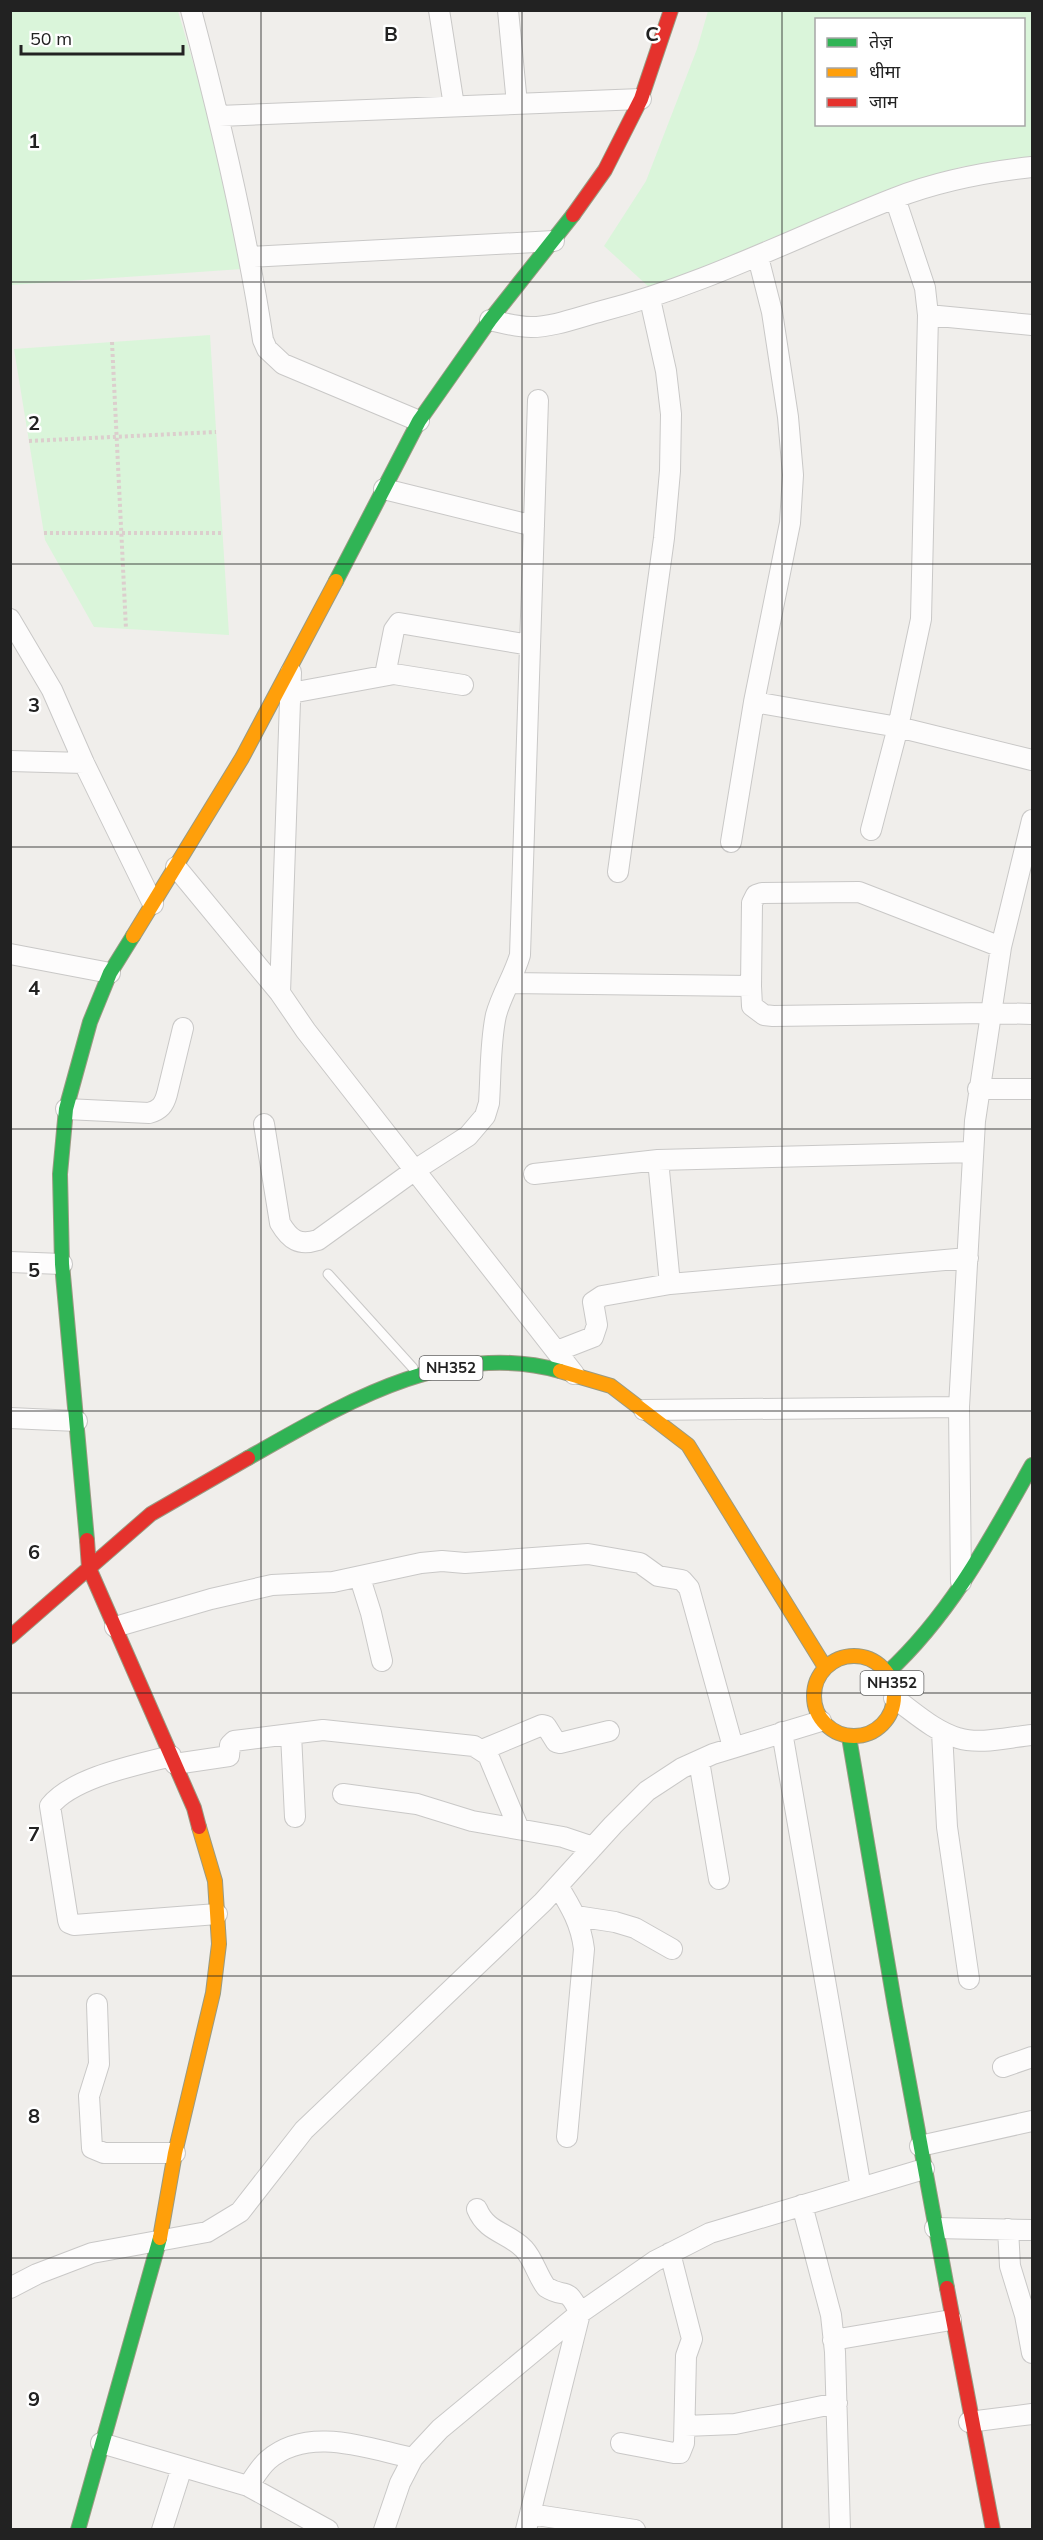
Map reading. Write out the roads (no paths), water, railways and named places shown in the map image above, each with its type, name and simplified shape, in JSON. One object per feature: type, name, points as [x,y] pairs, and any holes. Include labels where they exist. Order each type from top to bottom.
[{"type":"main road","points":[[78,2529],[160,2240],[175,2153],[213,1993],[219,1944],[215,1881],[194,1808],[88,1568],[62,1264],[60,1174],[66,1109],[90,1022],[110,973],[242,758],[291,669],[419,421],[490,320],[554,241],[605,170],[641,99],[671,10]]},
{"type":"main road","name":"NH352","points":[[10,1637],[151,1514],[327,1413],[420,1374],[475,1363],[542,1366],[611,1386],[688,1444],[825,1667],[835,1660],[850,1655],[861,1656],[873,1660],[887,1673],[893,1687],[894,1698],[887,1720],[867,1735],[849,1737]]},
{"type":"main road","name":"NH352","points":[[887,1673],[903,1660],[938,1621],[961,1588],[1032,1465]]},
{"type":"main road","points":[[825,1667],[818,1676],[813,1695],[815,1709],[821,1721],[839,1734],[849,1737],[969,2422],[993,2529]]},
{"type":"street","points":[[191,10],[219,116],[250,257],[262,340],[267,349],[283,364],[419,421]]},
{"type":"street","points":[[439,10],[454,106]]},
{"type":"street","points":[[508,10],[517,104]]},
{"type":"street","points":[[219,116],[641,99]]},
{"type":"street","points":[[490,320],[514,326],[547,325],[650,299],[758,257],[895,198],[945,181],[1032,167]]},
{"type":"street","points":[[871,830],[898,728],[921,619],[928,315],[922,279],[895,198]]},
{"type":"street","points":[[250,257],[554,241]]},
{"type":"street","points":[[730,842],[754,702],[790,523],[793,475],[788,417],[772,312],[758,257]]},
{"type":"street","points":[[618,872],[664,538],[670,471],[671,414],[666,371],[650,299]]},
{"type":"street","points":[[928,315],[1032,325]]},
{"type":"street","points":[[264,1124],[280,1223],[295,1242],[309,1243],[318,1240],[415,1170],[468,1136],[485,1116],[489,1103],[496,1018],[502,994],[520,955],[538,400]]},
{"type":"street","points":[[384,489],[534,526]]},
{"type":"street","points":[[10,619],[52,690],[84,763],[153,904]]},
{"type":"street","points":[[385,675],[394,630],[399,623],[530,645]]},
{"type":"street","points":[[280,993],[291,669]]},
{"type":"street","points":[[291,693],[385,675],[406,675],[463,685]]},
{"type":"street","points":[[754,702],[898,728],[1032,760]]},
{"type":"street","points":[[10,761],[84,763]]},
{"type":"street","points":[[961,1588],[959,1407],[978,1089],[1001,947],[1032,820]]},
{"type":"street","points":[[176,867],[280,993],[306,1031],[576,1376]]},
{"type":"street","points":[[1001,947],[859,892],[762,893],[756,895],[752,903],[752,1006],[764,1015],[773,1016],[990,1012],[1032,1014]]},
{"type":"street","points":[[10,954],[110,973]]},
{"type":"street","points":[[509,983],[751,986]]},
{"type":"street","points":[[66,1109],[148,1113],[158,1110],[164,1104],[168,1094],[183,1028]]},
{"type":"street","points":[[978,1089],[1032,1089]]},
{"type":"street","points":[[534,1174],[658,1160],[973,1152]]},
{"type":"street","points":[[658,1160],[670,1284]]},
{"type":"street","points":[[557,1351],[593,1336],[597,1324],[592,1307],[597,1298],[670,1284],[968,1258]]},
{"type":"street","points":[[10,1262],[62,1264]]},
{"type":"street","points":[[643,1410],[959,1407]]},
{"type":"street","points":[[10,1418],[77,1421]]},
{"type":"street","points":[[115,1627],[211,1599],[272,1585],[333,1582],[421,1563],[486,1561],[572,1554],[588,1554],[640,1563],[658,1576],[682,1580],[689,1588],[733,1747]]},
{"type":"street","points":[[360,1578],[372,1613],[382,1661]]},
{"type":"street","points":[[894,1698],[942,1732],[960,1739],[982,1740],[1032,1735]]},
{"type":"street","points":[[10,2288],[37,2274],[92,2253],[207,2232],[240,2212],[304,2130],[558,1886],[647,1791],[699,1761],[733,1747],[821,1721]]},
{"type":"street","points":[[482,1749],[542,1725],[546,1726],[556,1742],[560,1743],[609,1731]]},
{"type":"street","points":[[217,1914],[74,1925],[69,1923],[50,1806],[75,1787],[102,1774],[173,1760],[229,1756],[231,1755],[230,1745],[234,1741],[323,1730],[474,1746],[482,1749],[488,1755],[519,1829]]},
{"type":"street","points":[[782,1731],[861,2188]]},
{"type":"street","points":[[942,1732],[947,1827],[969,1979]]},
{"type":"street","points":[[291,1734],[295,1817]]},
{"type":"street","points":[[699,1761],[719,1880]]},
{"type":"street","points":[[343,1794],[417,1804],[472,1821],[563,1837],[593,1847]]},
{"type":"street","points":[[558,1886],[582,1931],[584,1967],[567,2137]]},
{"type":"street","points":[[576,1916],[615,1922],[635,1928],[672,1949]]},
{"type":"street","points":[[98,2004],[99,2064],[89,2096],[92,2148],[104,2153],[175,2153]]},
{"type":"street","points":[[1003,2067],[1032,2057]]},
{"type":"street","points":[[920,2146],[1032,2121]]},
{"type":"street","points":[[384,2529],[400,2483],[413,2458],[440,2429],[580,2313],[655,2261],[710,2233],[924,2169]]},
{"type":"street","points":[[802,2205],[831,2315],[837,2403],[840,2529]]},
{"type":"street","points":[[477,2209],[485,2225],[522,2246],[546,2287],[567,2292],[573,2298],[580,2313],[528,2522],[635,2529]]},
{"type":"street","points":[[935,2228],[1032,2230]]},
{"type":"street","points":[[1008,2229],[1010,2265],[1025,2315],[1032,2354]]},
{"type":"street","points":[[621,2443],[680,2453],[684,2444],[686,2356],[692,2339],[670,2253]]},
{"type":"street","points":[[833,2340],[951,2320]]},
{"type":"street","points":[[685,2427],[735,2424],[837,2403]]},
{"type":"street","points":[[969,2422],[1032,2414]]},
{"type":"street","points":[[248,2486],[268,2460],[303,2443],[324,2440],[413,2458]]},
{"type":"street","points":[[101,2443],[248,2486],[328,2529]]},
{"type":"street","points":[[162,2529],[182,2467]]},
{"type":"lane","points":[[328,1274],[420,1374]]}]
